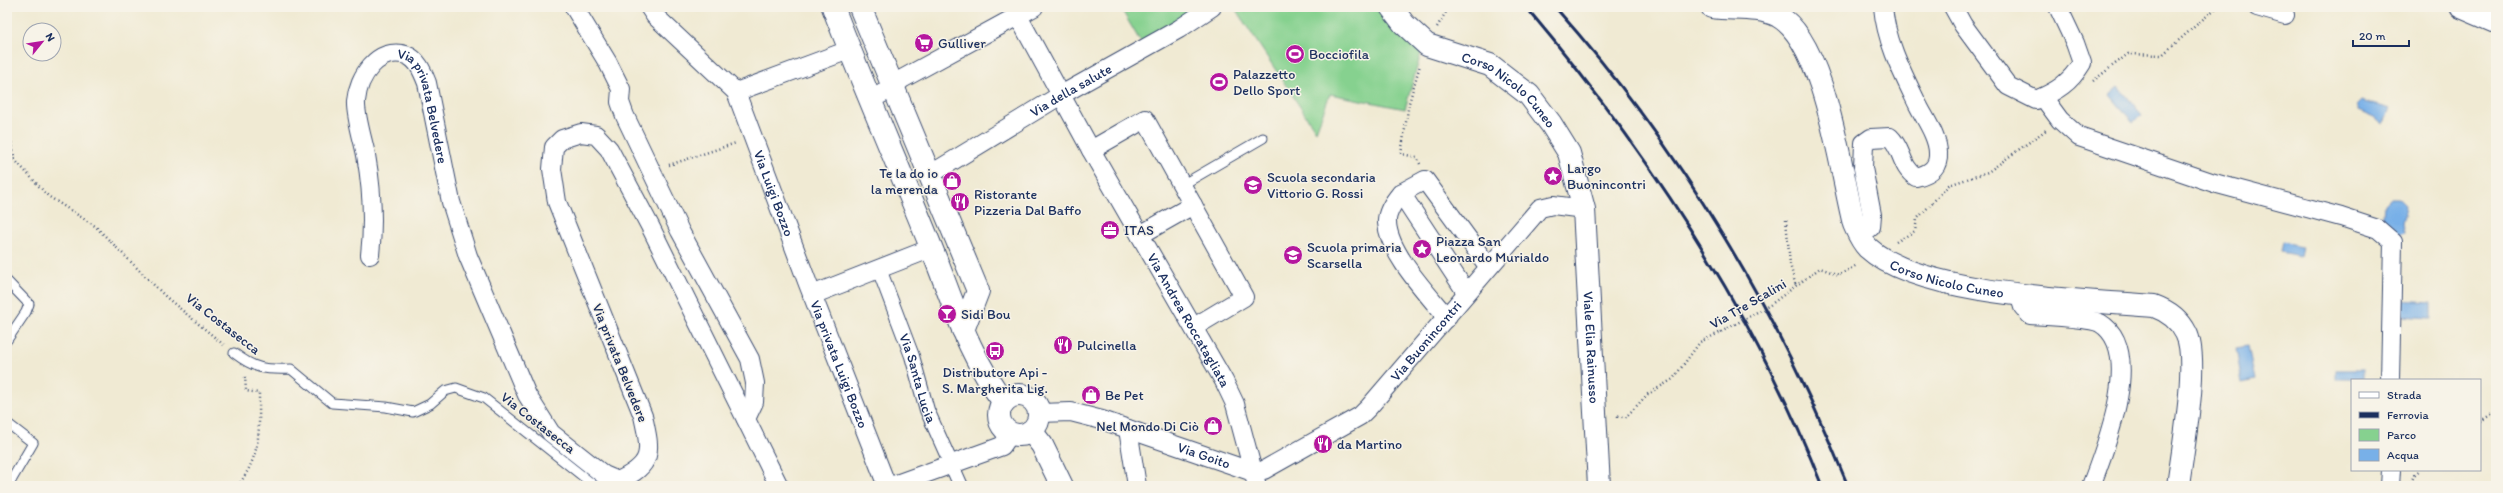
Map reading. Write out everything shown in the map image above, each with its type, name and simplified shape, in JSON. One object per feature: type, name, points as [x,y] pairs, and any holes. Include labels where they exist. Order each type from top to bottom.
[{"type":"main road","points":[[832,7],[932,248],[963,330],[982,371],[1004,402]]},
{"type":"main road","points":[[860,7],[931,174],[978,291],[963,330]]},
{"type":"main road","name":"Corso Nicolo Cuneo","points":[[1391,7],[1404,24],[1427,45],[1490,65],[1529,95],[1551,124],[1569,153],[1584,209]]},
{"type":"main road","name":"Corso Nicolo Cuneo","points":[[1712,7],[1764,10],[1779,17],[1792,27],[1806,49],[1820,82],[1850,208],[1859,236],[1868,247],[1877,254],[1891,263],[1939,281],[2019,294],[2154,306],[2168,312],[2179,322],[2187,334],[2190,348],[2190,387],[2178,486]]},
{"type":"main road","points":[[2461,7],[2496,22]]},
{"type":"main road","name":"Viale Elia Rainusso","points":[[1584,209],[1598,486]]},
{"type":"main road","points":[[1027,425],[1034,401],[1022,395],[1009,398],[1004,402],[1000,416],[1001,423],[1027,425],[1042,445],[1062,486]]},
{"type":"street","points":[[574,7],[608,63],[621,89],[620,102],[625,116],[680,231],[750,359],[755,383],[754,402],[746,419]]},
{"type":"street","points":[[649,7],[654,16],[736,92],[849,50]]},
{"type":"street","name":"Via della salute","points":[[931,174],[1061,95],[1179,29],[1212,7]]},
{"type":"street","points":[[1859,236],[1871,227],[1872,214],[1863,168],[1864,143],[1870,138],[1890,137],[1897,144],[1907,170],[1916,177],[1928,174],[1935,167],[1938,153],[1932,131],[1903,75],[1884,26],[1883,7]]},
{"type":"street","points":[[1952,7],[1962,25],[2008,86],[2036,100],[2059,90],[2073,78],[2082,63],[2076,43],[2058,7]]},
{"type":"street","points":[[2257,7],[2285,15]]},
{"type":"street","points":[[870,100],[894,87],[902,79],[1026,11]]},
{"type":"street","name":"Via Andrea Roccatagliata","points":[[1026,11],[1061,95],[1091,150],[1194,327],[1235,404],[1255,479]]},
{"type":"street","name":"Via privata Belvedere","points":[[370,256],[373,224],[370,180],[356,101],[363,76],[376,61],[389,55],[406,55],[420,66],[427,84],[451,202],[468,256],[527,395],[551,433],[604,475],[618,481],[643,466],[649,444],[643,416],[557,202],[552,169],[554,147],[562,139],[581,133],[596,135],[609,149],[650,226],[779,486]]},
{"type":"street","name":"Via Luigi Bozzo","points":[[736,92],[812,295]]},
{"type":"street","points":[[2043,97],[2060,120],[2079,137],[2214,183],[2342,217],[2378,229],[2393,242],[2390,379]]},
{"type":"street","points":[[1091,150],[1145,119],[1244,297],[1194,327]]},
{"type":"street","points":[[1447,318],[1400,255],[1390,235],[1386,221],[1394,202],[1401,193],[1426,180],[1488,266]]},
{"type":"street","points":[[1401,193],[1466,292]]},
{"type":"street","points":[[1140,235],[1193,205]]},
{"type":"street","name":"Via Buonincontri","points":[[1255,479],[1264,470],[1360,416],[1447,318],[1466,292],[1540,208],[1553,205],[1584,209]]},
{"type":"street","name":"Via privata Luigi Bozzo","points":[[887,486],[812,295],[932,248]]},
{"type":"street","name":"Via Santa Lucia","points":[[879,269],[912,356],[927,410],[950,465],[961,486]]},
{"type":"street","points":[[2019,294],[2023,307],[2030,315],[2098,322],[2108,329],[2117,344],[2121,360],[2121,382],[2111,427],[2091,486]]},
{"type":"street","name":"Via Goito","points":[[1027,425],[1071,412],[1128,429],[1255,479]]},
{"type":"street","points":[[891,486],[1002,446],[1027,425]]},
{"type":"street","points":[[1128,429],[1136,486]]},
{"type":"street","points":[[2390,486],[2391,471]]},
{"type":"lane","points":[[1182,185],[1263,138]]},
{"type":"lane","points":[[7,280],[29,304],[26,312],[7,340]]},
{"type":"lane","name":"Via Costasecca","points":[[234,353],[245,361],[265,370],[291,369],[332,403],[386,407],[413,412],[430,404],[444,391],[456,388],[484,398],[595,486]]},
{"type":"lane","points":[[7,423],[33,443],[8,486]]},
{"type":"path","points":[[2073,78],[2084,85],[2096,80],[2128,54],[2162,55],[2217,7]]},
{"type":"path","points":[[1422,168],[1417,158],[1401,154],[1409,103],[1427,45]]},
{"type":"path","name":"Via Tre Scalini","points":[[1617,422],[1618,415],[1625,418],[1648,394],[1673,379],[1700,342],[1770,305],[1820,268],[1839,275],[1915,231],[1917,219],[1949,185],[1988,172],[2060,120]]},
{"type":"path","points":[[7,123],[15,160]]},
{"type":"path","points":[[651,170],[754,139]]},
{"type":"path","name":"Via Costasecca","points":[[7,156],[15,160],[48,196],[95,226],[166,297],[234,353]]},
{"type":"path","points":[[1786,220],[1790,264],[1796,287]]},
{"type":"path","points":[[238,486],[254,460],[258,440],[259,392],[246,391],[245,361]]},
{"type":"path","points":[[2481,420],[2496,412]]},
{"type":"path","points":[[2409,486],[2414,475],[2419,471]]},
{"type":"green space","points":[[1120,7],[1197,7],[1143,46]]},
{"type":"green space","points":[[1234,7],[1383,7],[1422,50],[1405,109],[1330,94],[1316,131]]},
{"type":"water","points":[[2119,87],[2142,115],[2133,122],[2110,95]]},
{"type":"water","points":[[2361,101],[2390,109],[2383,124],[2375,117],[2359,110],[2357,105]]},
{"type":"water","points":[[2391,198],[2399,198],[2406,205],[2402,224],[2404,232],[2397,235],[2382,224],[2384,205]]},
{"type":"water","points":[[2282,242],[2302,246],[2300,256],[2280,252]]},
{"type":"water","points":[[2399,300],[2432,302],[2432,318],[2399,316]]},
{"type":"water","points":[[2248,346],[2255,380],[2242,383],[2236,348]]},
{"type":"water","points":[[2336,370],[2363,370],[2363,379],[2336,379]]},
{"type":"railway","points":[[1526,7],[1571,61],[1614,118],[1655,175],[1694,234],[1764,357],[1822,486]]},
{"type":"railway","points":[[1555,7],[1601,61],[1644,116],[1684,174],[1722,234],[1790,357],[1848,486]]},
{"type":"place","name":"Gulliver","points":[[924,43]]},
{"type":"place","name":"Bocciofila","points":[[1295,54]]},
{"type":"place","name":"Palazzetto Dello Sport","points":[[1219,82]]},
{"type":"place","name":"Largo Buonincontri","points":[[1553,176]]},
{"type":"place","name":"Te la do io la merenda","points":[[952,181]]},
{"type":"place","name":"Scuola secondaria Vittorio G. Rossi","points":[[1253,185]]},
{"type":"place","name":"Ristorante Pizzeria Dal Baffo","points":[[960,202]]},
{"type":"place","name":"ITAS","points":[[1110,230]]},
{"type":"place","name":"Piazza San Leonardo Murialdo","points":[[1422,249]]},
{"type":"place","name":"Scuola primaria Scarsella","points":[[1293,255]]},
{"type":"place","name":"Sidi Bou","points":[[947,314]]},
{"type":"place","name":"Pulcinella","points":[[1063,345]]},
{"type":"place","name":"Distributore Api - S. Margherita Lig.","points":[[995,351]]},
{"type":"place","name":"Be Pet","points":[[1091,395]]},
{"type":"place","name":"Nel Mondo Di Ciò","points":[[1213,426]]},
{"type":"place","name":"da Martino","points":[[1323,444]]}]
